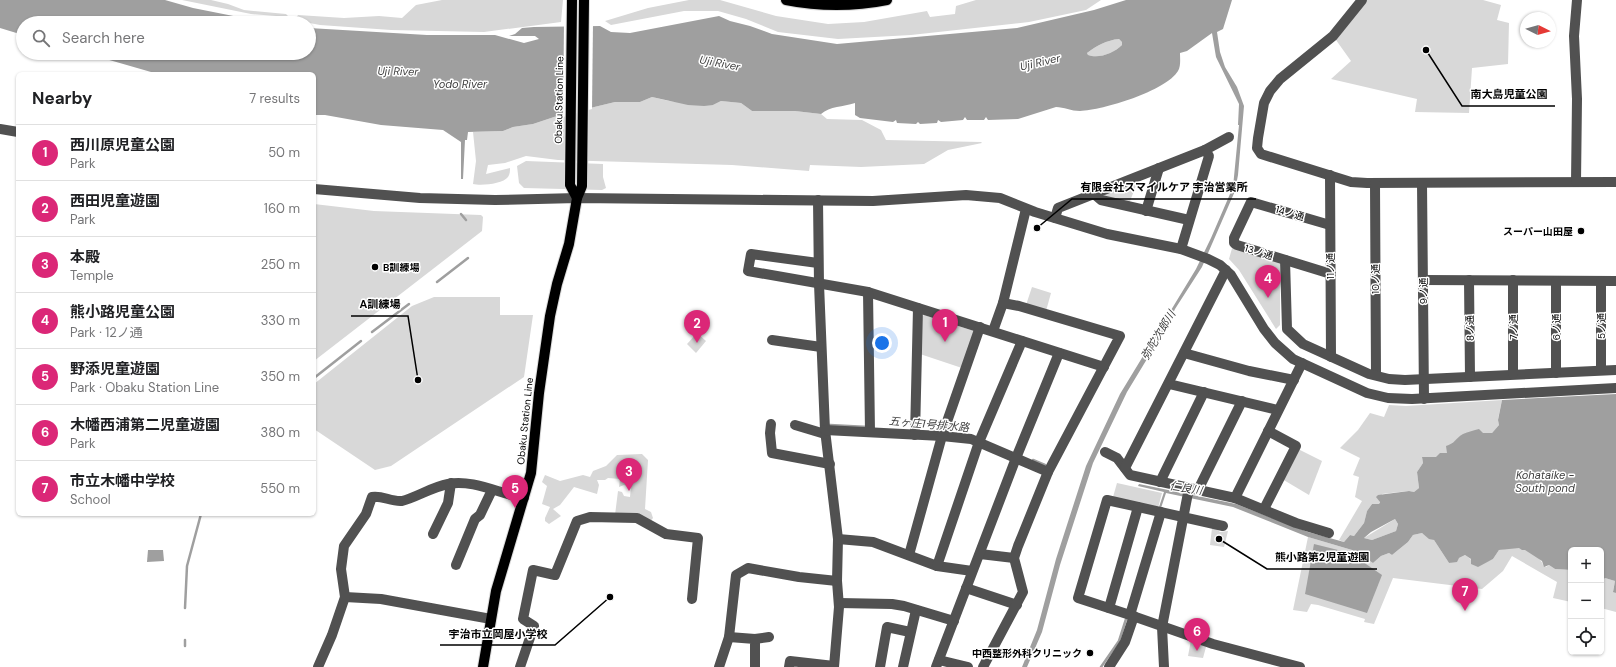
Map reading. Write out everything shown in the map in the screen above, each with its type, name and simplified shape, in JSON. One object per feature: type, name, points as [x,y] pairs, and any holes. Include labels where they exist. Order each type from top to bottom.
[{"type":"main road","name":"Obaku Station Line","points":[[484,667],[491,619],[503,566],[532,468],[539,393],[550,316],[556,284],[569,244],[577,198],[576,188],[570,186],[572,0]]},
{"type":"main road","points":[[576,188],[584,0]]},
{"type":"main road","points":[[786,0],[825,5],[849,6],[887,0]]},
{"type":"street","points":[[1362,0],[1333,36],[1280,79],[1270,91],[1264,102],[1258,138],[1257,148],[1261,154],[1351,182],[1616,182]]},
{"type":"street","points":[[1576,182],[1578,99],[1574,36],[1577,0]]},
{"type":"street","points":[[0,129],[16,132]]},
{"type":"street","points":[[1055,218],[1058,208],[1205,150],[1228,137]]},
{"type":"street","points":[[1181,248],[1209,156],[1205,150]]},
{"type":"street","points":[[1146,211],[1158,168]]},
{"type":"street","name":"11ノ通","points":[[1330,176],[1331,357]]},
{"type":"street","name":"10ノ通","points":[[1375,183],[1376,375]]},
{"type":"street","name":"9ノ通","points":[[1422,183],[1424,399]]},
{"type":"street","points":[[316,189],[420,198],[495,200],[577,198],[873,201],[966,195],[1000,198],[1026,209],[1106,234],[1181,248],[1220,265],[1226,270],[1240,288],[1274,343],[1292,359],[1367,393],[1394,398],[1424,399],[1616,388]]},
{"type":"street","points":[[1094,194],[1102,200],[1189,220]]},
{"type":"street","points":[[789,667],[790,661],[834,666],[839,603],[837,581],[838,539],[825,432],[818,284],[818,200]]},
{"type":"street","name":"14ノ通","points":[[1234,243],[1234,238],[1251,202],[1330,225]]},
{"type":"street","points":[[993,331],[1003,303],[1026,209]]},
{"type":"street","name":"13ノ通","points":[[1234,243],[1330,274]]},
{"type":"street","points":[[818,263],[751,254],[748,271],[868,292],[1104,367]]},
{"type":"street","points":[[1285,260],[1287,329],[1303,344],[1376,375],[1389,379],[1423,379],[1616,370]]},
{"type":"street","points":[[1125,468],[1226,270]]},
{"type":"street","points":[[1423,280],[1616,281]]},
{"type":"street","name":"8ノ通","points":[[1469,280],[1470,376]]},
{"type":"street","name":"7ノ通","points":[[1513,280],[1513,374]]},
{"type":"street","name":"6ノ通","points":[[1556,280],[1556,372]]},
{"type":"street","name":"5ノ通","points":[[1601,281],[1601,370]]},
{"type":"street","points":[[868,292],[870,429]]},
{"type":"street","points":[[983,667],[1023,592],[1014,558],[1048,472],[1120,336],[1019,306],[1003,303]]},
{"type":"street","points":[[916,432],[918,308]]},
{"type":"street","points":[[908,555],[943,433],[980,327]]},
{"type":"street","points":[[772,340],[821,347]]},
{"type":"street","points":[[937,566],[980,439],[1022,341]]},
{"type":"street","points":[[968,667],[938,664],[1017,455],[1059,353]]},
{"type":"street","points":[[1184,353],[1249,371],[1294,380]]},
{"type":"street","points":[[1235,498],[1302,363]]},
{"type":"street","points":[[1169,384],[1278,410]]},
{"type":"street","points":[[1160,482],[1204,392]]},
{"type":"street","points":[[1164,667],[1162,627],[1183,517],[1191,492],[1242,401]]},
{"type":"street","points":[[771,424],[770,433],[772,453],[830,464]]},
{"type":"street","points":[[795,425],[825,432],[870,429],[943,433],[980,439],[1017,455],[1048,472]]},
{"type":"street","points":[[1264,510],[1296,446],[1268,431]]},
{"type":"street","points":[[1105,452],[1117,458],[1130,475],[1160,482],[1191,492],[1235,498],[1296,523],[1329,533]]},
{"type":"street","points":[[318,667],[332,635],[345,596],[341,569],[344,546],[366,514],[372,497],[377,496],[394,502],[402,502],[451,483],[476,485],[509,496],[524,498]]},
{"type":"street","points":[[433,534],[448,503],[451,483]]},
{"type":"street","points":[[456,565],[475,519],[480,515],[492,490]]},
{"type":"street","points":[[1223,526],[1107,500],[1078,598],[1129,614],[1213,644],[1300,667]]},
{"type":"street","points":[[1109,608],[1138,507]]},
{"type":"street","points":[[1109,667],[1124,642],[1129,614],[1159,512]]},
{"type":"street","points":[[520,667],[534,626],[523,619],[533,570],[555,575],[577,521],[590,517],[637,518],[666,534],[698,538],[692,599]]},
{"type":"street","points":[[838,539],[872,542],[937,566],[972,572]]},
{"type":"street","points":[[980,554],[1014,558]]},
{"type":"street","points":[[719,667],[729,637],[736,575],[741,571],[748,568],[800,577],[837,581]]},
{"type":"street","points":[[966,588],[1017,605]]},
{"type":"street","points":[[345,596],[381,599],[491,619]]},
{"type":"street","points":[[839,603],[892,604],[954,621]]},
{"type":"street","points":[[903,667],[916,610]]},
{"type":"street","points":[[880,667],[888,627],[910,632]]},
{"type":"street","points":[[729,637],[755,639],[769,637]]},
{"type":"street","points":[[755,639],[755,667]]},
{"type":"shaded area","points":[[182,0],[211,0],[244,10],[286,14],[288,16],[251,14]]},
{"type":"shaded area","points":[[442,0],[563,0],[561,22],[484,32],[391,30],[316,24],[316,16],[344,18],[379,16],[402,18],[416,5]]},
{"type":"shaded area","points":[[689,0],[720,0],[776,16],[828,24],[864,22],[927,11],[930,17],[955,14],[956,6],[976,0],[1101,0],[1086,10],[1029,22],[911,35],[838,39],[778,32],[746,19],[718,11],[684,11],[611,25],[605,21],[648,8]]},
{"type":"shaded area","points":[[1367,0],[1483,0],[1501,5],[1497,20],[1509,23],[1508,64],[1472,68],[1469,113],[1415,112],[1417,99],[1331,79],[1351,61],[1336,40]]},
{"type":"shaded area","points":[[1119,39],[1122,42],[1122,45],[1111,53],[1101,56],[1092,56],[1088,55],[1087,53],[1102,44]]},
{"type":"shaded area","points":[[652,97],[669,101],[713,105],[721,101],[741,103],[752,111],[795,111],[821,114],[827,119],[862,120],[881,130],[886,140],[982,143],[948,150],[924,164],[861,167],[810,165],[809,171],[732,165],[558,160],[526,156],[505,163],[488,165],[486,174],[510,168],[508,177],[502,181],[492,184],[473,184],[476,161],[473,132],[503,131],[513,127],[533,124],[557,116],[615,102],[640,102]]},
{"type":"shaded area","points":[[526,161],[603,164],[603,177],[606,188],[602,190],[524,188],[519,183],[517,166]]},
{"type":"shaded area","points":[[1138,180],[1129,204],[1104,198],[1104,193]]},
{"type":"shaded area","name":"B訓練場","points":[[316,204],[374,211],[481,215],[483,217],[482,231],[316,359]]},
{"type":"shaded area","points":[[1233,245],[1280,262],[1280,325],[1276,329],[1239,270],[1229,259]]},
{"type":"shaded area","points":[[1032,287],[1051,293],[1046,311],[1026,305]]},
{"type":"shaded area","points":[[434,297],[500,297],[500,315],[533,315],[524,377],[391,466],[375,470],[316,430],[316,382],[412,306]]},
{"type":"shaded area","points":[[924,315],[974,331],[962,368],[920,354],[921,317]]},
{"type":"shaded area","points":[[697,333],[706,341],[696,353],[687,344]]},
{"type":"shaded area","points":[[1502,400],[1498,419],[1499,425],[1492,433],[1462,435],[1450,445],[1447,453],[1437,457],[1422,457],[1423,463],[1417,472],[1419,488],[1414,492],[1408,491],[1382,494],[1379,504],[1372,504],[1367,511],[1364,523],[1354,536],[1350,535],[1344,542],[1339,540],[1362,501],[1355,497],[1359,477],[1353,475],[1360,458],[1340,448],[1358,430],[1370,413],[1384,417],[1389,405],[1406,406]]},
{"type":"shaded area","points":[[1298,449],[1322,461],[1309,495],[1282,479]]},
{"type":"shaded area","points":[[642,454],[648,460],[645,509],[651,512],[653,518],[650,522],[615,515],[618,491],[622,492],[624,496],[630,497],[631,487],[624,485],[619,487],[620,479],[608,478],[605,480],[597,480],[599,485],[597,494],[574,487],[560,505],[553,509],[561,516],[549,524],[545,521],[550,507],[542,504],[547,486],[542,482],[545,475],[560,481],[583,475],[590,477],[593,471],[606,466],[617,455]]},
{"type":"shaded area","points":[[1117,483],[1162,493],[1158,508],[1113,497]]},
{"type":"shaded area","points":[[1395,519],[1398,524],[1396,531],[1372,540],[1364,538]]},
{"type":"shaded area","points":[[1212,528],[1217,529],[1220,532],[1228,531],[1224,547],[1210,545]]},
{"type":"shaded area","points":[[1422,533],[1434,540],[1449,563],[1465,555],[1478,566],[1493,559],[1499,550],[1508,548],[1522,548],[1540,559],[1546,567],[1549,565],[1555,569],[1568,570],[1568,601],[1553,598],[1557,582],[1512,556],[1503,571],[1482,589],[1393,578],[1374,624],[1364,622],[1365,619],[1318,605],[1311,604],[1307,612],[1293,610],[1308,537],[1352,550],[1373,563],[1381,556],[1389,553],[1392,555],[1408,542],[1413,535]]},
{"type":"shaded area","points":[[1604,579],[1615,581],[1613,591],[1616,593],[1616,612],[1604,609]]},
{"type":"shaded area","points":[[1191,640],[1204,644],[1206,647],[1203,658],[1188,656]]},
{"type":"water","points":[[0,0],[165,0],[193,8],[234,16],[16,16],[16,33],[0,28]]},
{"type":"water","name":"Yodo River","points":[[1126,0],[1232,0],[1223,29],[1217,32],[1220,52],[1225,67],[1237,87],[1244,106],[1238,175],[1235,191],[1202,267],[1175,309],[1167,326],[1127,392],[1093,463],[1060,565],[1042,632],[1027,667],[1022,667],[1037,630],[1056,559],[1086,466],[1120,394],[1196,269],[1233,187],[1239,125],[1239,104],[1216,57],[1212,33],[1187,51],[1180,53],[1180,65],[1178,71],[1161,86],[1133,98],[1090,110],[1077,111],[1056,107],[1018,119],[988,120],[986,117],[984,120],[967,120],[965,117],[963,120],[941,122],[938,120],[937,123],[920,124],[918,122],[916,124],[897,123],[896,120],[893,122],[860,118],[855,115],[855,103],[833,108],[821,114],[795,111],[752,111],[741,103],[721,101],[713,105],[688,105],[652,97],[640,102],[615,102],[557,116],[533,124],[513,127],[503,131],[468,132],[467,140],[465,140],[463,179],[461,179],[461,142],[443,130],[381,125],[325,115],[316,115],[316,72],[151,72],[109,60],[316,60],[316,28],[427,35],[495,35],[524,43],[539,39],[535,36],[509,36],[515,34],[522,28],[534,27],[600,26],[611,32],[630,33],[719,16],[772,34],[837,44],[1017,28],[1094,10]],"holes":[[[1119,39],[1122,42],[1122,45],[1111,53],[1101,56],[1092,56],[1088,55],[1087,53],[1110,41]]]},
{"type":"water","name":"Kohataike - South pond","points":[[1616,394],[1616,593],[1613,592],[1615,581],[1604,579],[1604,547],[1568,547],[1568,570],[1555,569],[1549,565],[1544,567],[1542,561],[1525,550],[1519,548],[1499,550],[1493,559],[1478,567],[1471,564],[1471,559],[1465,555],[1459,558],[1457,562],[1449,563],[1434,540],[1429,539],[1422,533],[1413,535],[1408,542],[1392,555],[1389,553],[1381,556],[1373,563],[1352,550],[1308,537],[1233,507],[1166,493],[1161,508],[1159,507],[1164,492],[1138,486],[1139,484],[1236,504],[1308,532],[1344,542],[1350,535],[1354,536],[1364,523],[1367,511],[1372,504],[1379,504],[1380,502],[1376,497],[1378,495],[1409,491],[1414,492],[1419,488],[1417,472],[1423,463],[1422,457],[1436,457],[1440,453],[1447,453],[1446,446],[1451,444],[1463,434],[1479,429],[1483,433],[1492,433],[1499,425],[1498,420],[1502,400]],"holes":[[[1395,519],[1398,524],[1396,531],[1372,540],[1364,538],[1371,532]]]},
{"type":"water","points":[[1314,544],[1350,553],[1382,575],[1367,613],[1305,594]]},
{"type":"water","points":[[148,550],[163,550],[164,561],[147,562]]},
{"type":"pier","points":[[564,24],[593,24],[592,109],[563,117]]},
{"type":"waterway","points":[[461,214],[466,220]]},
{"type":"waterway","points":[[437,282],[468,258]]},
{"type":"waterway","points":[[372,332],[409,304]]},
{"type":"waterway","points":[[316,376],[361,341]]},
{"type":"waterway","name":"五ヶ庄1号排水路","points":[[830,425],[868,427]]},
{"type":"waterway","name":"五ヶ庄1号排水路","points":[[1033,460],[1045,465]]},
{"type":"waterway","points":[[185,608],[187,566],[200,516]]},
{"type":"waterway","name":"仁良川","points":[[1101,667],[1119,641],[1127,616]]},
{"type":"waterway","points":[[185,640],[185,646]]},
{"type":"place","name":"南大島児童公園","points":[[1426,50]]},
{"type":"place","name":"有限会社スマイルケア 宇治営業所","points":[[1037,228]]},
{"type":"place","name":"スーパー山田屋","points":[[1581,231]]},
{"type":"place","name":"B訓練場","points":[[375,267]]},
{"type":"place","name":"熊小路児童公園","points":[[1268,298]]},
{"type":"place","name":"西川原児童公園","points":[[945,342]]},
{"type":"place","name":"西田児童遊園","points":[[697,343]]},
{"type":"place","name":"A訓練場","points":[[418,380]]},
{"type":"place","name":"本殿","points":[[629,491]]},
{"type":"place","name":"野添児童遊園","points":[[515,508]]},
{"type":"place","name":"熊小路第2児童遊園","points":[[1219,539]]},
{"type":"place","name":"宇治市立岡屋小学校","points":[[610,597]]},
{"type":"place","name":"市立木幡中学校","points":[[1465,611]]},
{"type":"place","name":"木幡西浦第二児童遊園","points":[[1197,651]]},
{"type":"place","name":"中西整形外科クリニック","points":[[1090,653]]},
{"type":"water label","name":"Uji River","points":[[1040,62]]},
{"type":"water label","name":"Uji River","points":[[720,63]]},
{"type":"water label","name":"Uji River","points":[[398,71]]},
{"type":"water label","name":"弥陀次郎川","points":[[1158,335]]}]
